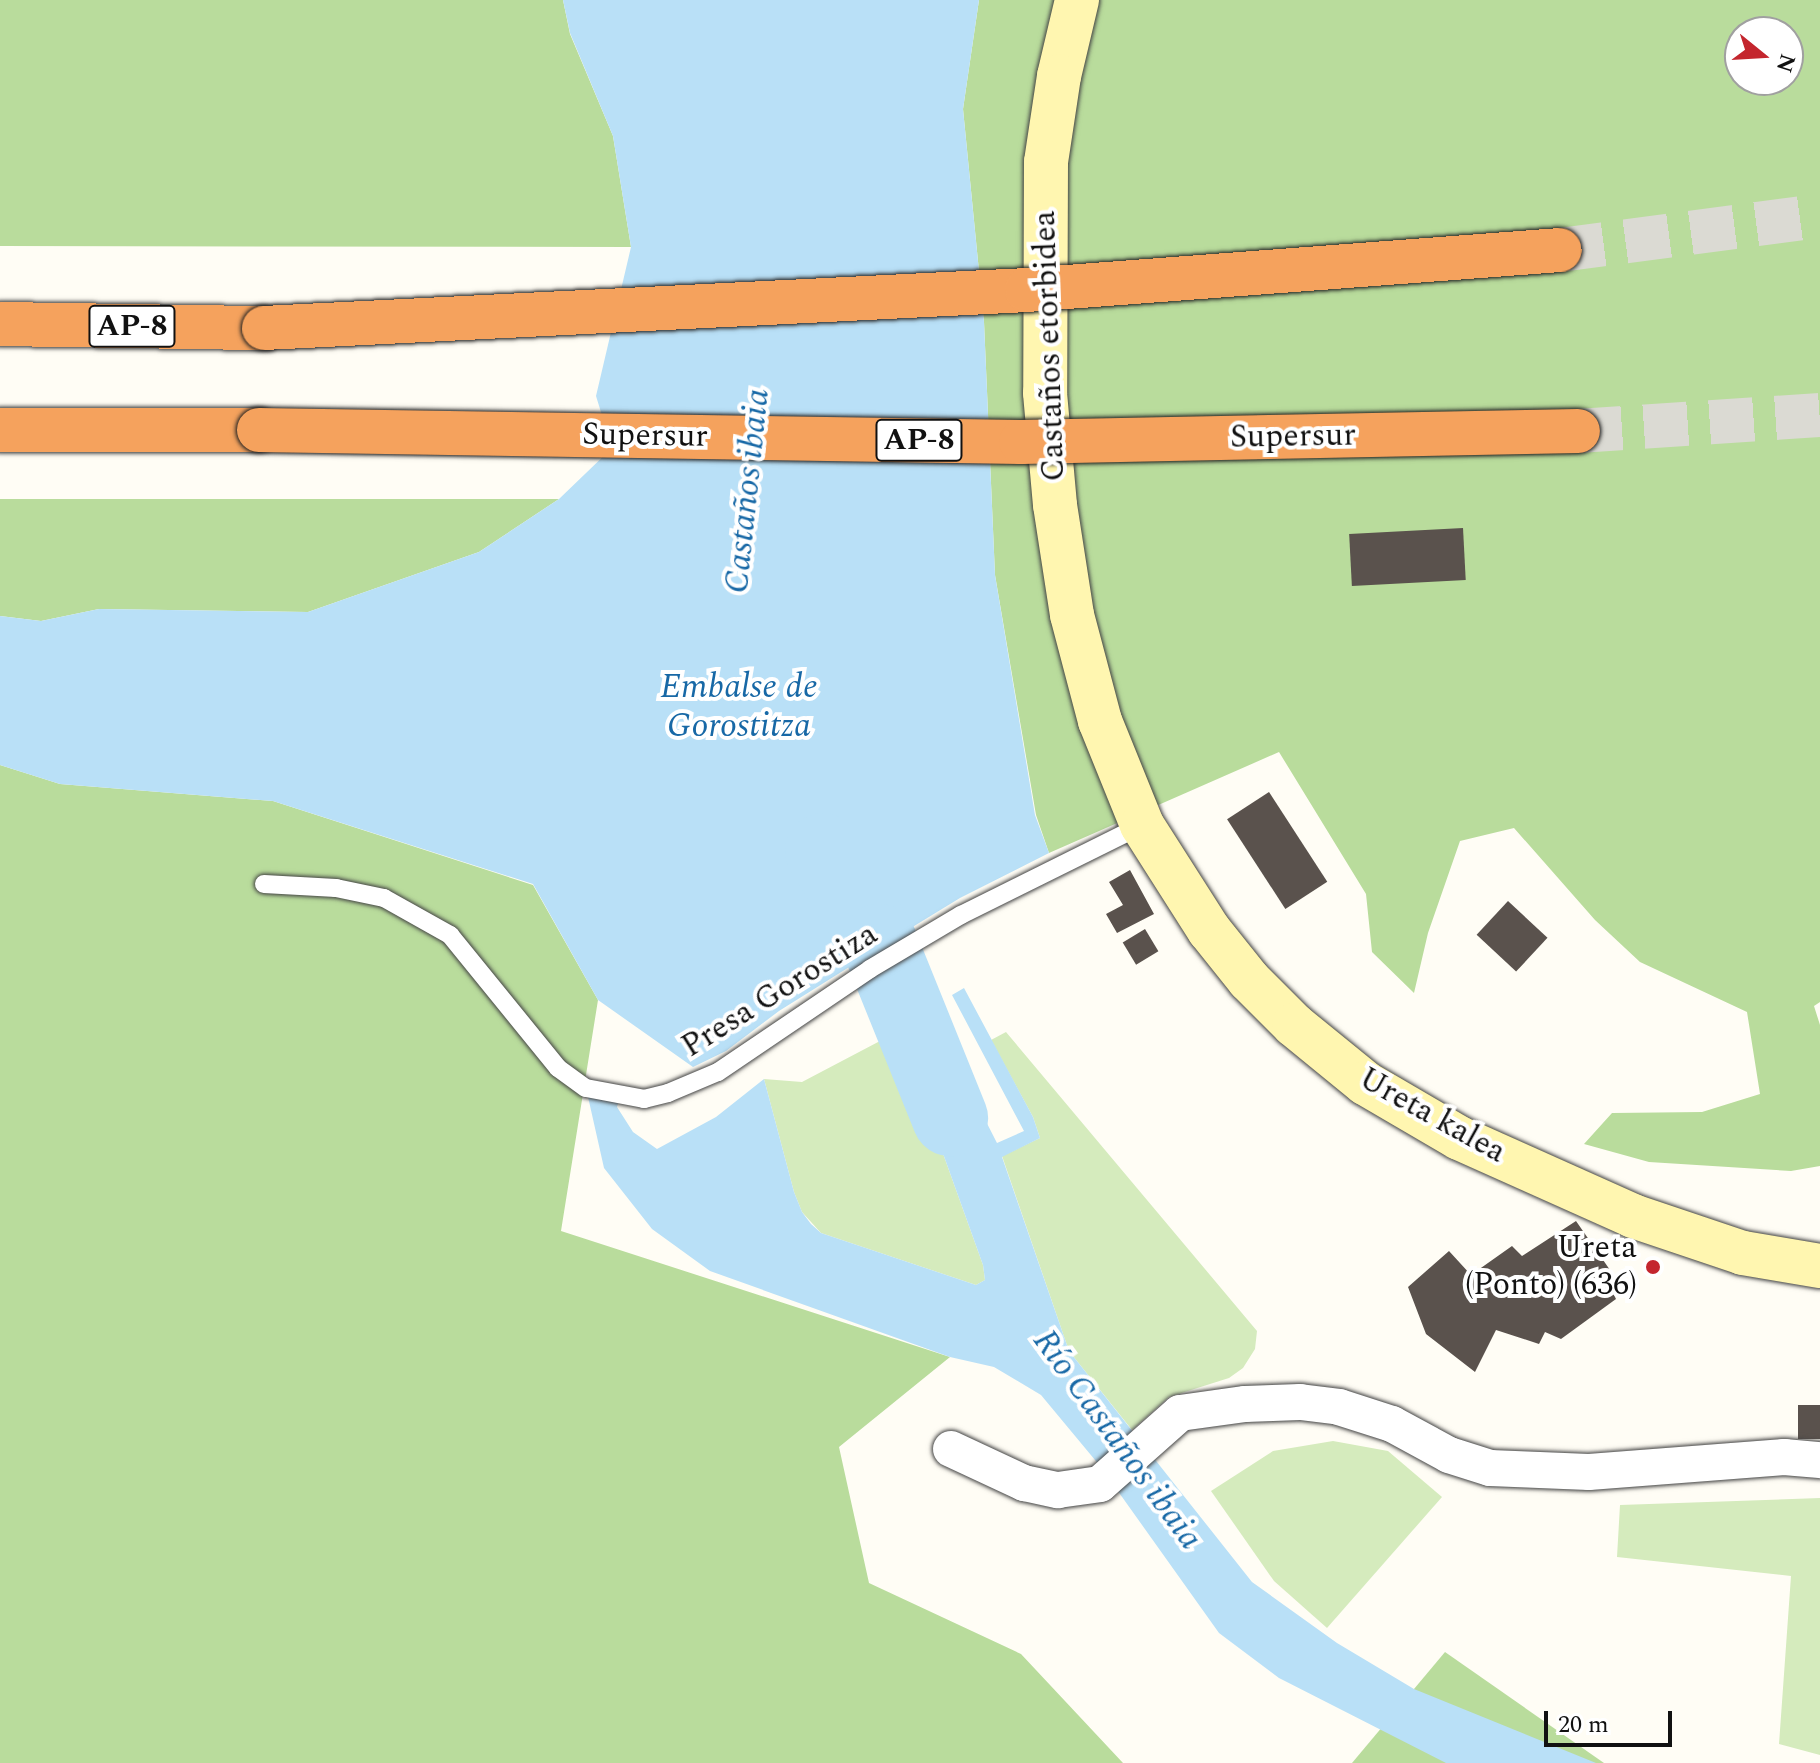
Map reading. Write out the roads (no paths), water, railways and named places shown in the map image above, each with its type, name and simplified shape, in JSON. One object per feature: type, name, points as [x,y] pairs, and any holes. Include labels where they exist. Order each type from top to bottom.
[{"type":"highway","name":"AP-8","points":[[0,324],[264,328],[1027,290],[1560,250]]},
{"type":"highway","name":"Supersur","points":[[0,430],[259,430],[1021,442],[1578,431]]},
{"type":"street","name":"Castaños etorbidea","points":[[1077,0],[1059,76],[1046,162],[1045,393],[1055,505],[1072,615],[1100,721],[1142,825]]},
{"type":"street","name":"Ureta kalea","points":[[1142,825],[1209,930],[1249,980],[1294,1025],[1365,1083],[1459,1138],[1633,1216],[1743,1253],[1820,1266]]},
{"type":"street","points":[[951,1449],[1024,1483],[1058,1490],[1100,1484],[1180,1413],[1245,1404],[1300,1402],[1339,1407],[1392,1424],[1449,1455],[1490,1468],[1589,1472],[1784,1457],[1820,1460]]},
{"type":"lane","name":"Presa Gorostiza","points":[[264,884],[336,888],[384,898],[450,935],[558,1068],[586,1088],[644,1099],[668,1093],[718,1072],[870,969],[961,915],[1142,825]]},
{"type":"water","name":"Embalse de Gorostitza","points":[[563,0],[979,0],[963,109],[984,322],[995,575],[1035,815],[1049,853],[960,898],[901,934],[879,942],[854,964],[779,1011],[726,1051],[693,1067],[598,1000],[533,884],[273,801],[60,784],[0,765],[0,616],[41,621],[99,609],[308,612],[479,552],[559,499],[612,448],[596,396],[631,247],[613,136],[570,33]]},
{"type":"water","points":[[964,988],[1033,1117],[1040,1138],[1002,1157],[1069,1351],[1252,1582],[1337,1643],[1414,1689],[1596,1763],[1446,1763],[1279,1678],[1219,1633],[1100,1466],[1041,1395],[994,1367],[950,1357],[710,1271],[652,1229],[604,1168],[586,1088],[620,1097],[617,1107],[633,1132],[657,1149],[716,1117],[764,1079],[794,1192],[811,1224],[821,1233],[976,1285],[985,1280],[983,1265],[899,1031],[930,1012],[997,1143],[1024,1131],[952,995]]},
{"type":"waterway","name":"Río Castaños ibaia","points":[[823,851],[879,942],[950,1118]]},
{"type":"tunnel","points":[[1560,250],[1820,216]]},
{"type":"tunnel","points":[[1578,431],[1820,415]]},
{"type":"place","name":"Ureta (Ponto) (636)","points":[[1653,1267]]},
{"type":"water label","name":"Castaños ibaia","points":[[748,491]]}]
